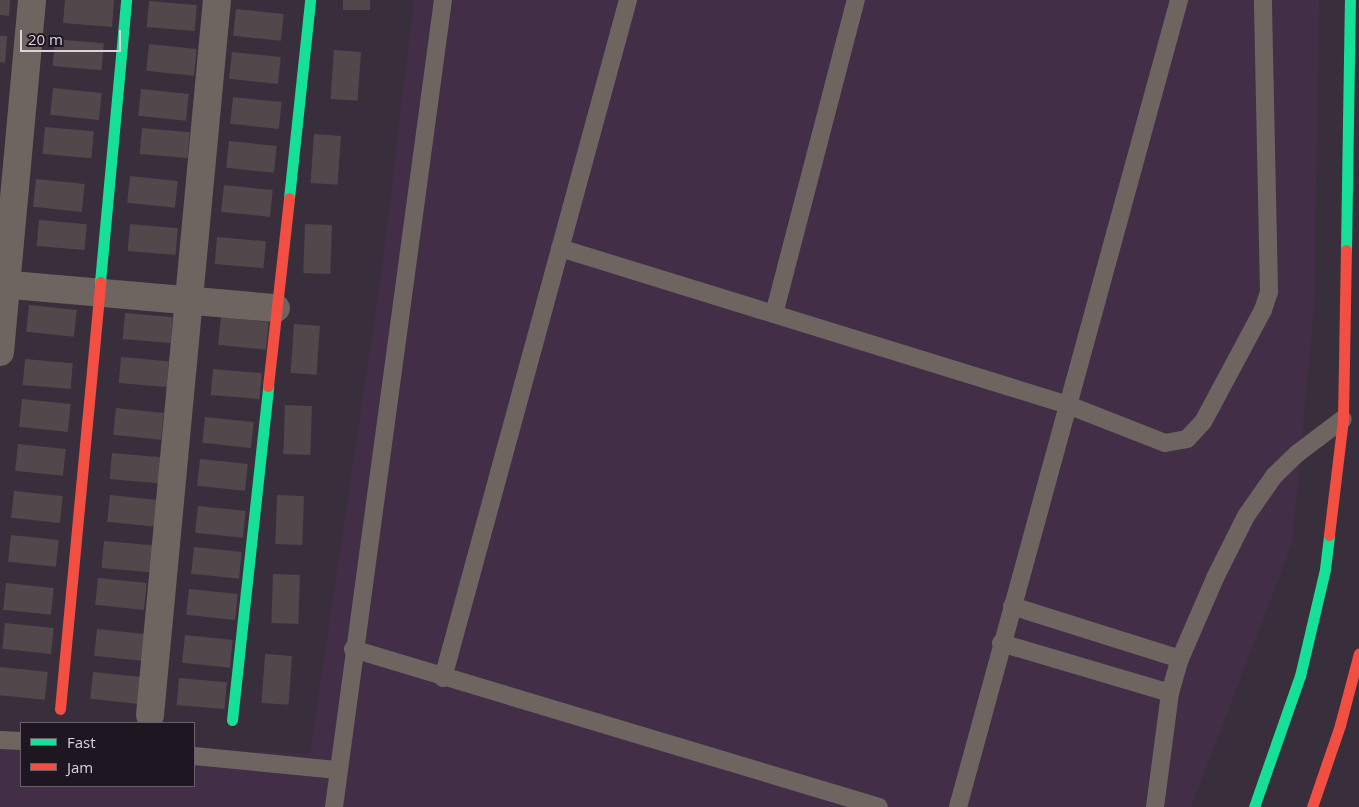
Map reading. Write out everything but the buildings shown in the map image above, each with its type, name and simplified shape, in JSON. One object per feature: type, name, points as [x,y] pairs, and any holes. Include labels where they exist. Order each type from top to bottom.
[{"type":"street","points":[[0,352],[3,284],[32,0]]},
{"type":"street","points":[[60,709],[97,291],[126,0]]},
{"type":"street","points":[[150,715],[187,300],[217,0]]},
{"type":"street","points":[[232,720],[310,0]]},
{"type":"street","points":[[1254,807],[1300,676],[1326,569],[1343,419],[1350,0]]},
{"type":"street","points":[[3,284],[276,308]]},
{"type":"street","points":[[1312,807],[1340,725],[1359,653]]},
{"type":"lane","points":[[334,807],[353,649],[443,0]]},
{"type":"lane","points":[[443,678],[628,0]]},
{"type":"lane","points":[[774,314],[856,0]]},
{"type":"lane","points":[[958,807],[1001,643],[1179,0]]},
{"type":"lane","points":[[560,248],[1068,405],[1165,443],[1187,439],[1204,422],[1263,310],[1269,284],[1263,0]]},
{"type":"lane","points":[[1155,807],[1170,693],[1180,659],[1246,516],[1286,465],[1343,419]]},
{"type":"lane","points":[[1012,606],[1180,659]]},
{"type":"lane","points":[[1001,643],[1170,693]]},
{"type":"lane","points":[[353,649],[443,678],[879,807]]},
{"type":"lane","points":[[0,740],[20,741]]},
{"type":"lane","points":[[195,756],[338,770]]},
{"type":"shaded area","points":[[414,0],[1319,0],[1314,308],[1292,544],[1191,807],[0,807],[0,746],[20,744],[20,787],[195,787],[195,749],[310,754],[382,269]]},
{"type":"traffic: fast","points":[[100,282],[126,0]]},
{"type":"traffic: fast","points":[[289,198],[310,0]]},
{"type":"traffic: fast","points":[[1346,250],[1350,0]]},
{"type":"traffic: fast","points":[[232,720],[268,386]]},
{"type":"traffic: fast","points":[[1254,807],[1300,676],[1325,569],[1329,535]]},
{"type":"traffic: jam","points":[[268,386],[289,198]]},
{"type":"traffic: jam","points":[[1329,535],[1343,419],[1346,250]]},
{"type":"traffic: jam","points":[[60,709],[100,282]]},
{"type":"traffic: jam","points":[[1312,807],[1340,725],[1359,653]]}]
